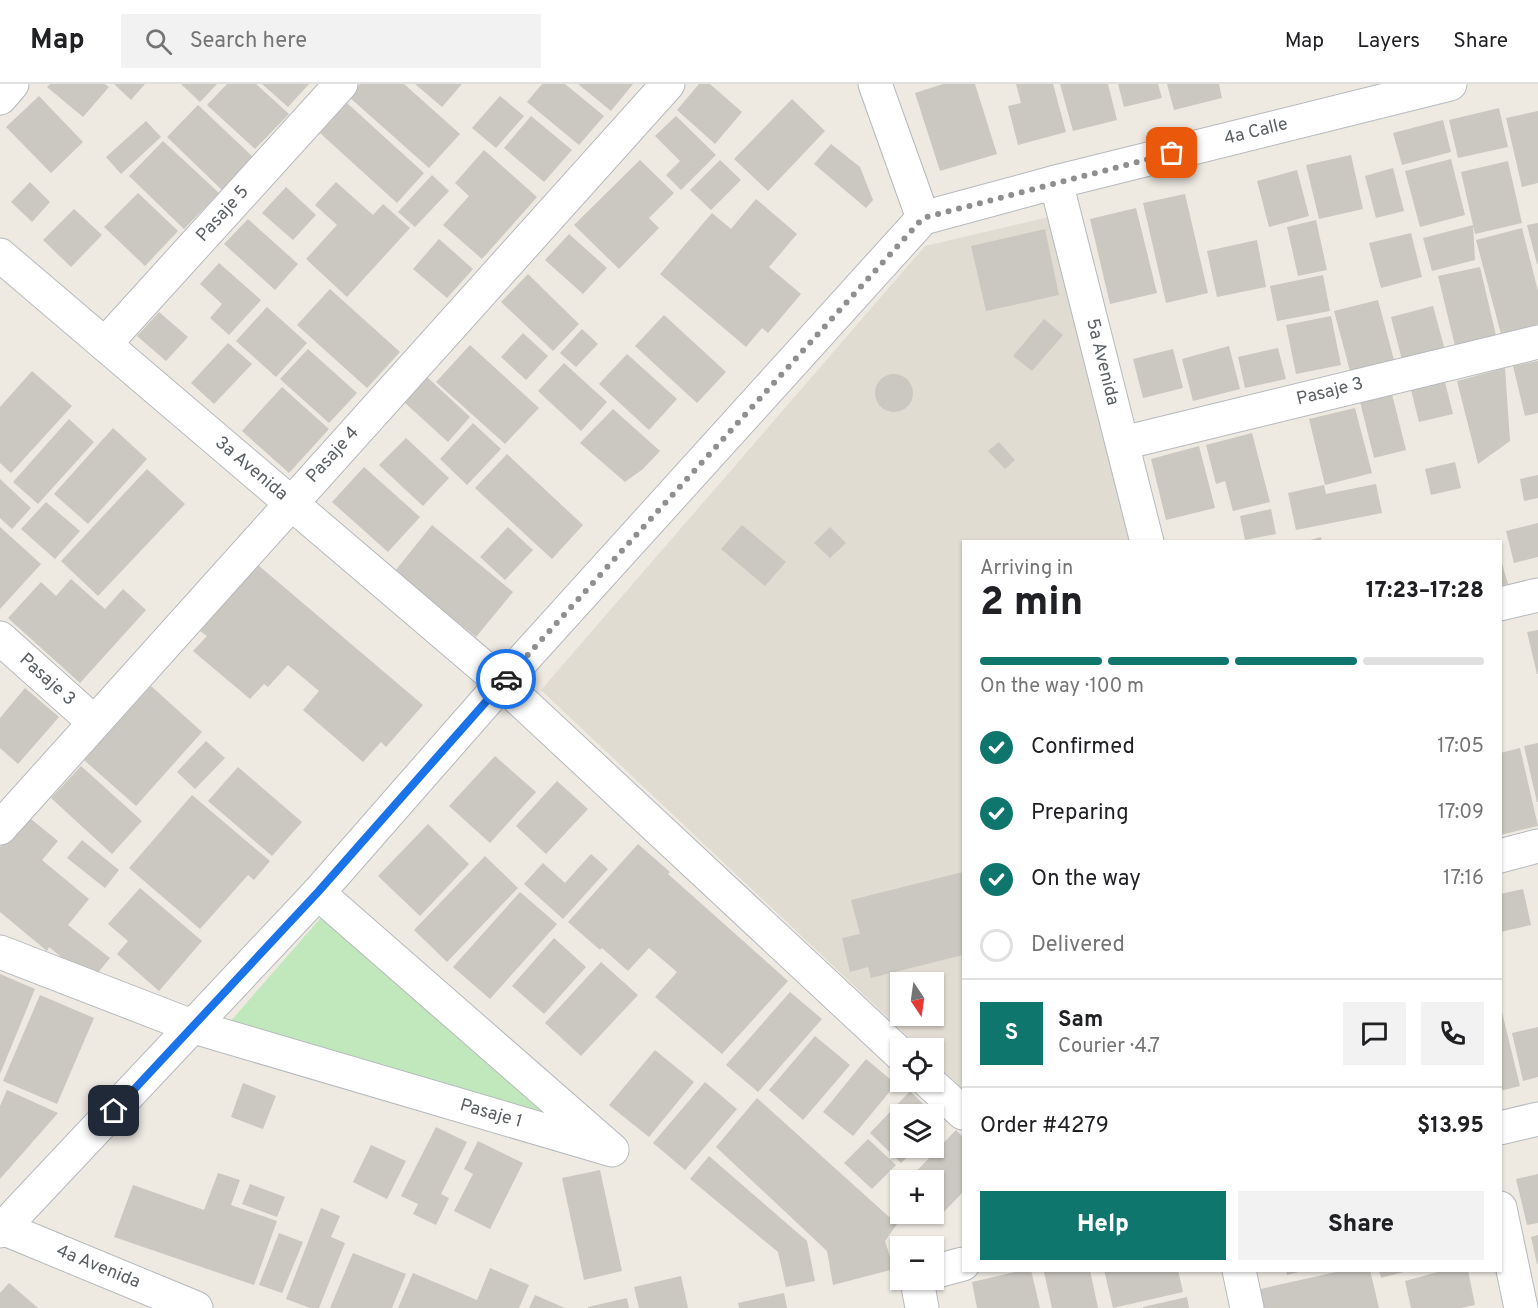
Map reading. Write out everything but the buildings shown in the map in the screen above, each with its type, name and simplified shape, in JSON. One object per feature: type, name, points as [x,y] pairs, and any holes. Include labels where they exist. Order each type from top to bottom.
[{"type":"street","points":[[0,98],[12,84]]},
{"type":"street","name":"Pasaje 5","points":[[105,344],[341,84]]},
{"type":"street","name":"Pasaje 4","points":[[0,828],[668,84]]},
{"type":"street","points":[[1,1229],[194,1027],[318,892],[502,683],[923,218],[875,84]]},
{"type":"street","name":"4a Calle","points":[[923,218],[1056,182],[1450,84]]},
{"type":"street","name":"5a Avenida","points":[[1056,182],[1147,540]]},
{"type":"street","name":"3a Avenida","points":[[0,255],[502,683],[890,1045]]},
{"type":"street","name":"Pasaje 3","points":[[1123,443],[1538,342]]},
{"type":"street","points":[[1502,604],[1538,595]]},
{"type":"street","name":"Pasaje 3","points":[[0,638],[94,722]]},
{"type":"street","points":[[1502,855],[1538,846]]},
{"type":"street","name":"Pasaje 1","points":[[0,952],[194,1027],[612,1150],[318,892]]},
{"type":"street","points":[[940,1092],[962,1112]]},
{"type":"street","points":[[1502,1128],[1538,1119]]},
{"type":"street","points":[[1502,1218],[1521,1308]]},
{"type":"street","name":"4a Avenida","points":[[1,1229],[196,1308]]},
{"type":"street","points":[[944,1269],[962,1264]]},
{"type":"street","points":[[1239,1272],[1246,1308]]},
{"type":"street","points":[[918,1290],[922,1308]]},
{"type":"shaded area","points":[[1053,216],[1133,540],[962,540],[962,1088],[944,1071],[944,1038],[909,1038],[897,1026],[944,1026],[944,972],[890,972],[890,1020],[541,690],[925,246]]},
{"type":"green space","points":[[325,913],[584,1135],[228,1024]]},
{"type":"way so far","points":[[506,679],[923,218],[1172,153]]},
{"type":"route","points":[[114,1111],[318,892],[506,679]]}]
